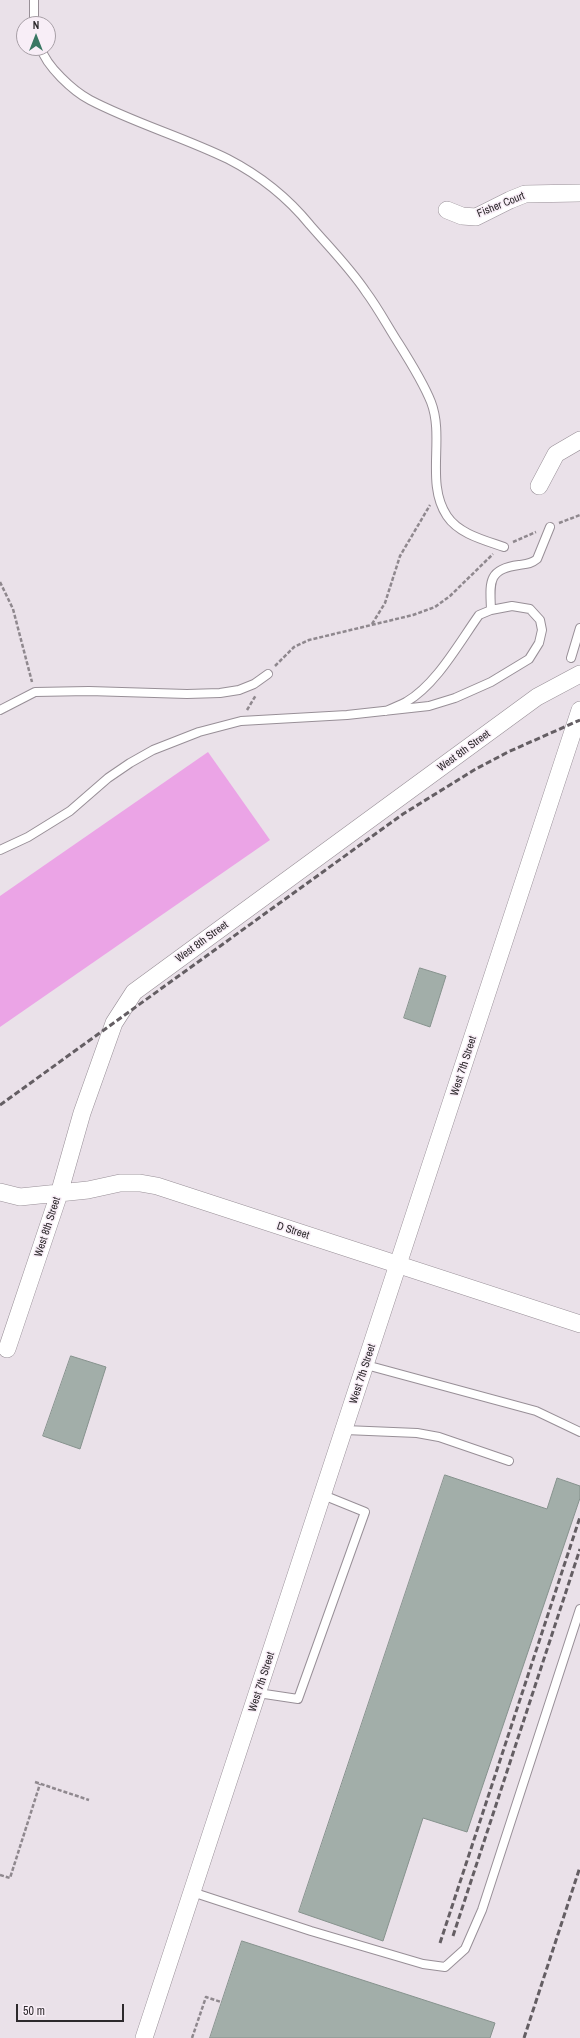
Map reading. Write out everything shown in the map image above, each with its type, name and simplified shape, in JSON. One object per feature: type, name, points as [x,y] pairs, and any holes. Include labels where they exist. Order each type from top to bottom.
[{"type":"street","name":"Fisher Court","points":[[447,210],[462,216],[476,217],[525,194],[547,192],[580,193]]},
{"type":"street","points":[[539,486],[556,454],[580,440]]},
{"type":"street","name":"West 8th Street","points":[[8,1349],[59,1194],[82,1113],[114,1023],[134,992],[537,697],[580,674]]},
{"type":"street","name":"West 7th Street","points":[[144,2038],[345,1430],[580,710]]},
{"type":"street","name":"D Street","points":[[0,1192],[20,1197],[88,1190],[120,1183],[151,1185],[580,1324]]},
{"type":"lane","points":[[34,0],[34,16]]},
{"type":"lane","points":[[46,56],[55,72],[89,99],[228,160],[268,185],[299,211],[366,292],[416,371],[430,402],[436,421],[438,491],[441,506],[448,518],[458,527],[473,536],[504,547]]},
{"type":"lane","points":[[490,610],[490,587],[492,578],[496,572],[502,568],[532,563],[537,559],[550,527]]},
{"type":"lane","points":[[0,850],[28,837],[70,811],[108,778],[130,763],[153,750],[199,732],[240,721],[386,710],[429,706],[455,698],[491,682],[529,659],[539,643],[542,630],[540,620],[530,609],[522,606],[512,606],[490,610],[479,616],[434,678],[421,691],[406,702],[386,710]]},
{"type":"lane","points":[[571,658],[580,628]]},
{"type":"lane","points":[[0,710],[35,692],[89,691],[187,694],[220,692],[239,690],[254,684],[268,674]]},
{"type":"lane","points":[[366,1365],[536,1411],[580,1432]]},
{"type":"lane","points":[[345,1430],[417,1433],[439,1437],[509,1461]]},
{"type":"lane","points":[[258,1693],[298,1699],[365,1512],[323,1495]]},
{"type":"lane","points":[[192,1892],[318,1933],[423,1964],[445,1967],[466,1949],[482,1910],[580,1609]]},
{"type":"path","points":[[371,625],[385,603],[400,556],[438,491]]},
{"type":"path","points":[[268,674],[294,647],[309,640],[413,616],[435,607],[450,596],[487,558],[504,547],[580,515]]},
{"type":"path","points":[[0,582],[17,622],[35,692]]},
{"type":"path","points":[[35,1782],[90,1800]]},
{"type":"path","points":[[0,1875],[10,1878],[40,1784]]},
{"type":"path","points":[[192,2038],[206,1997],[221,2002]]},
{"type":"shaded area","points":[[208,752],[270,840],[0,1027],[0,896]]},
{"type":"building","points":[[420,968],[446,976],[430,1027],[404,1018]]},
{"type":"building","points":[[71,1356],[106,1367],[80,1449],[43,1436]]},
{"type":"building","points":[[445,1475],[547,1509],[557,1478],[580,1486],[580,1498],[467,1832],[423,1818],[383,1941],[299,1912]]},
{"type":"building","points":[[242,1941],[495,2023],[490,2038],[210,2038]]},
{"type":"railway","points":[[0,1105],[403,814],[474,770],[508,752],[580,720]]},
{"type":"railway","points":[[440,1943],[580,1517]]},
{"type":"railway","points":[[453,1936],[580,1549]]},
{"type":"railway","points":[[524,2038],[580,1867]]}]
